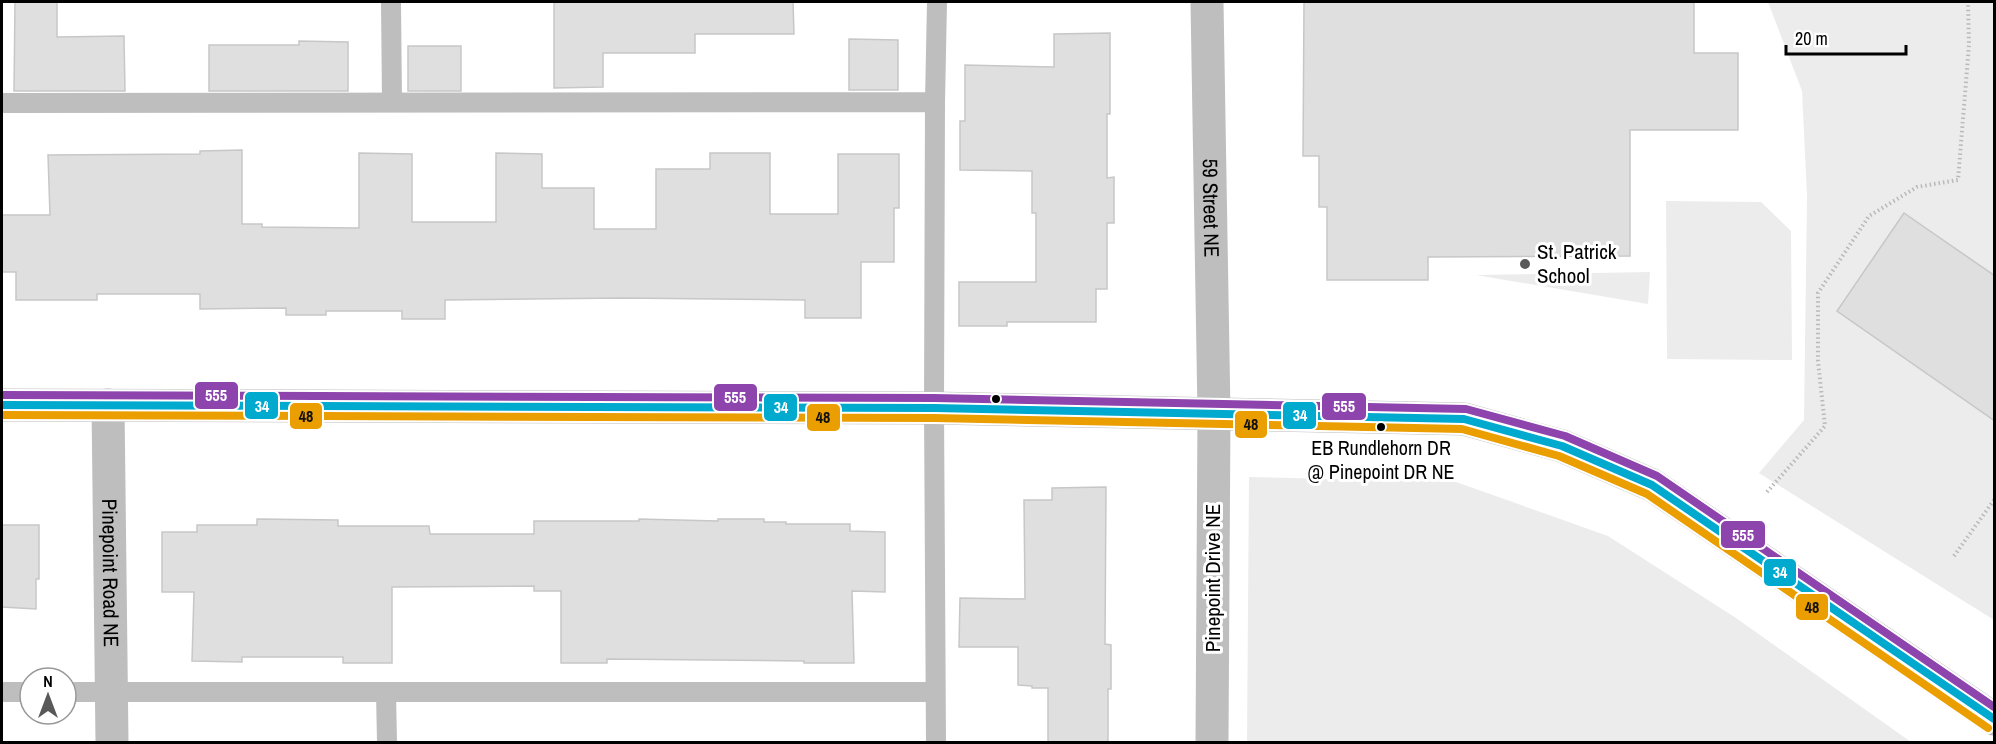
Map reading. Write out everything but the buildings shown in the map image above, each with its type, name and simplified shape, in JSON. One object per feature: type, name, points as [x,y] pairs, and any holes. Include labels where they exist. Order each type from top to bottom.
[{"type":"street","name":"59 Street NE","points":[[1207,2],[1214,413]]},
{"type":"street","points":[[2,405],[934,408],[1464,419],[1562,446],[1652,485],[1995,719]]},
{"type":"street","name":"Pinepoint Road NE","points":[[108,405],[112,742]]},
{"type":"street","name":"Pinepoint Drive NE","points":[[1212,742],[1214,413]]},
{"type":"lane","points":[[391,2],[392,102]]},
{"type":"lane","points":[[936,742],[934,408],[937,2]]},
{"type":"lane","points":[[2,103],[935,102]]},
{"type":"lane","points":[[2,692],[18,692]]},
{"type":"lane","points":[[78,692],[935,692]]},
{"type":"lane","points":[[386,692],[387,742]]},
{"type":"path","points":[[1767,492],[1825,426],[1818,361],[1818,293],[1869,216],[1917,187],[1958,180],[1969,45],[1968,2]]},
{"type":"path","points":[[1954,556],[1995,500]]},
{"type":"shaded area","points":[[1768,2],[1994,2],[1994,620],[1759,473],[1804,420],[1807,196],[1802,91]]},
{"type":"shaded area","points":[[1666,201],[1761,202],[1791,231],[1792,360],[1667,359]]},
{"type":"shaded area","points":[[1650,272],[1648,304],[1476,275]]},
{"type":"shaded area","points":[[1249,477],[1456,482],[1608,536],[1736,618],[1911,742],[1247,742]]},
{"type":"transit line","name":"555","points":[[2,395],[934,398],[1466,409],[1565,436],[1657,476],[1994,707]]},
{"type":"transit line","name":"34","points":[[2,405],[934,408],[1464,419],[1562,446],[1652,485],[1994,719]]},
{"type":"transit line","name":"48","points":[[2,415],[934,418],[1462,429],[1559,456],[1647,494],[1988,728]]},
{"type":"place","name":"St. Patrick School","points":[[1525,264]]},
{"type":"place","name":"EB Rundlehorn DR @ Pinepoint DR NE","points":[[1381,427]]}]
